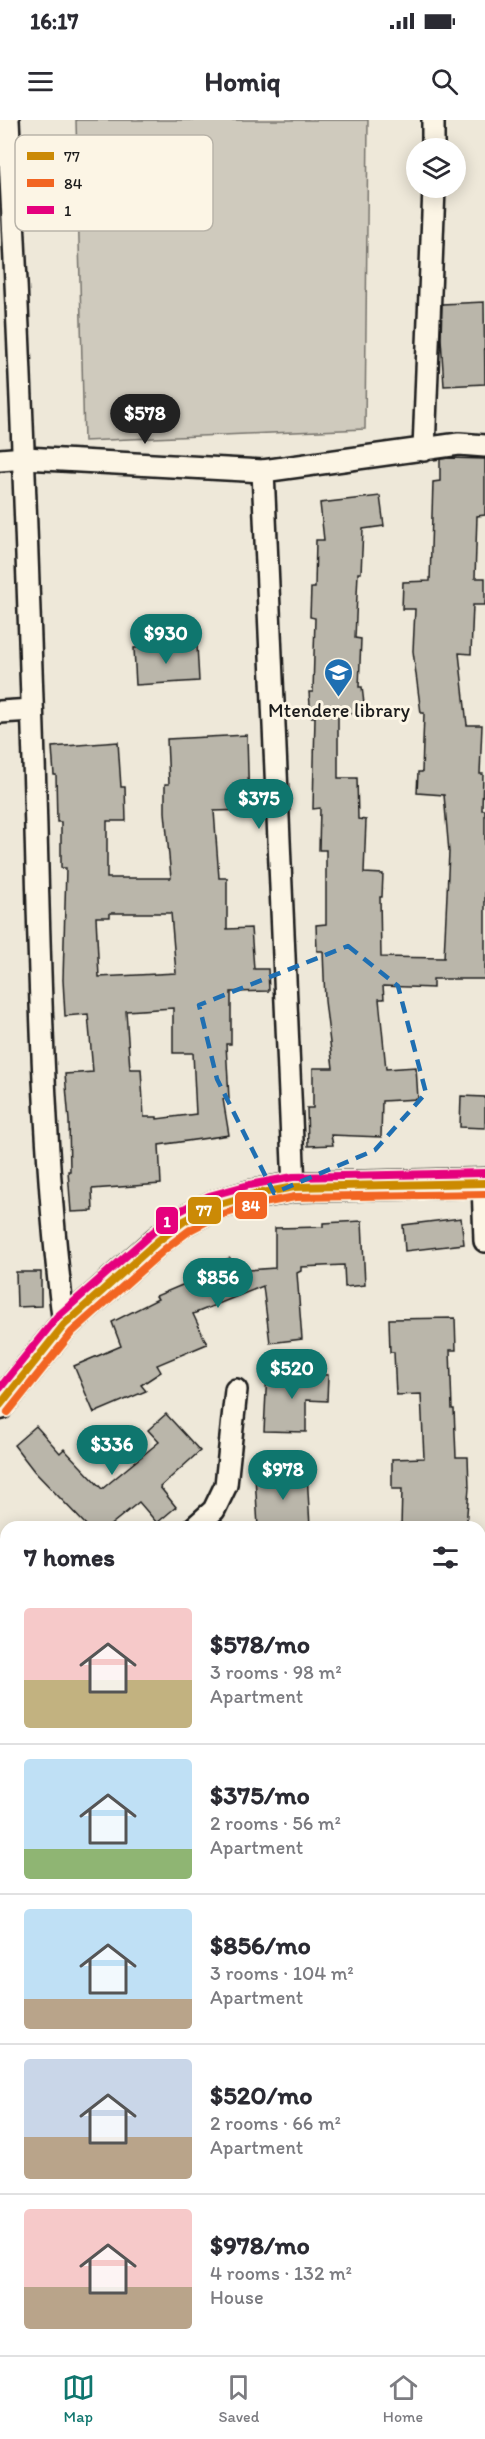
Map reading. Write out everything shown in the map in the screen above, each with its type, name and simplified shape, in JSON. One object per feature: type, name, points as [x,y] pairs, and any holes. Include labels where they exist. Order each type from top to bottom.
[{"type":"main road","points":[[0,1405],[64,1325],[158,1241],[184,1221],[213,1206],[251,1195],[294,1187],[484,1183]]},
{"type":"street","points":[[8,120],[7,230],[25,458],[44,1098],[56,1262],[64,1325]]},
{"type":"street","points":[[433,120],[433,138]]},
{"type":"street","points":[[424,450],[434,198]]},
{"type":"street","points":[[0,460],[25,458],[263,471],[459,444],[485,446]]},
{"type":"street","points":[[263,471],[294,1187]]},
{"type":"street","points":[[0,712],[32,710]]},
{"type":"street","points":[[484,1183],[485,1241]]},
{"type":"street","points":[[202,1521],[214,1510],[226,1485],[236,1390]]},
{"type":"highlighted area","points":[[348,946],[398,986],[426,1093],[375,1150],[274,1193],[217,1079],[199,1005]]},
{"type":"shaded area","points":[[76,120],[368,120],[365,429],[84,441],[79,231],[213,231],[213,135],[76,135]]},
{"type":"building","points":[[484,302],[485,384],[444,386],[441,338],[442,304]]},
{"type":"building","points":[[440,459],[485,459],[485,515],[477,516],[475,578],[485,578],[485,605],[473,605],[471,654],[459,653],[467,725],[482,725],[480,774],[483,774],[482,810],[485,810],[485,979],[433,979],[433,988],[383,986],[384,999],[379,999],[386,1069],[416,1067],[418,1099],[382,1101],[381,1137],[331,1135],[333,1145],[308,1146],[307,1108],[313,1108],[313,1068],[333,1068],[325,1001],[323,951],[317,951],[316,925],[326,924],[326,850],[319,850],[320,808],[313,809],[315,717],[311,717],[309,692],[313,692],[315,618],[310,617],[311,588],[315,588],[316,540],[324,540],[320,503],[380,496],[384,526],[363,529],[361,573],[358,573],[355,638],[361,639],[359,687],[362,687],[365,712],[338,715],[338,778],[357,778],[358,819],[366,820],[364,873],[383,874],[382,897],[380,897],[381,957],[444,958],[449,852],[444,795],[417,793],[418,772],[422,772],[424,713],[421,713],[413,651],[415,609],[402,609],[403,582],[430,581],[433,482],[440,481]]},
{"type":"building","points":[[197,645],[199,681],[136,685],[134,648]]},
{"type":"building","points":[[247,735],[249,810],[214,811],[219,878],[227,878],[227,929],[251,928],[254,969],[268,969],[269,991],[231,992],[231,1044],[226,1044],[229,1099],[223,1099],[229,1135],[159,1145],[161,1184],[92,1189],[93,1211],[71,1212],[68,1171],[70,1171],[69,1121],[65,1074],[93,1072],[88,1014],[65,1016],[63,980],[66,868],[61,868],[61,822],[57,822],[56,775],[54,775],[52,747],[118,742],[121,787],[125,787],[126,821],[107,821],[107,878],[171,878],[165,812],[165,784],[169,784],[167,739]],"holes":[[[110,913],[171,913],[176,973],[99,977],[96,917],[110,917]],[[173,1008],[173,1053],[193,1053],[196,1114],[157,1119],[157,1117],[144,1117],[141,1069],[130,1069],[126,1011]]]},
{"type":"building","points":[[461,1096],[485,1097],[485,1128],[460,1127]]},
{"type":"building","points":[[461,1218],[464,1244],[405,1251],[403,1225]]},
{"type":"building","points":[[362,1221],[365,1285],[345,1287],[344,1265],[301,1267],[301,1271],[297,1273],[302,1339],[270,1343],[263,1286],[193,1314],[207,1344],[157,1365],[161,1372],[141,1385],[146,1391],[94,1413],[74,1366],[121,1346],[112,1322],[158,1299],[156,1296],[201,1277],[198,1271],[230,1258],[235,1271],[275,1268],[275,1228],[323,1227],[323,1223]]},
{"type":"building","points":[[16,1272],[41,1272],[41,1306],[17,1307]]},
{"type":"building","points":[[455,1318],[456,1350],[450,1350],[452,1409],[454,1409],[456,1457],[468,1457],[466,1521],[401,1521],[402,1489],[392,1489],[392,1459],[424,1458],[421,1394],[396,1395],[394,1352],[390,1352],[389,1319]]},
{"type":"building","points":[[267,1372],[328,1375],[327,1401],[306,1400],[306,1432],[264,1431]]},
{"type":"building","points":[[166,1414],[200,1451],[160,1487],[176,1507],[159,1521],[155,1521],[139,1502],[115,1521],[82,1521],[34,1471],[14,1445],[36,1426],[60,1453],[64,1449],[102,1489],[159,1442],[148,1430]]},
{"type":"building","points":[[307,1473],[310,1521],[258,1521],[255,1476]]},
{"type":"transit line","name":"1","points":[[0,1388],[57,1317],[178,1212],[209,1196],[249,1185],[293,1177],[485,1173]]},
{"type":"transit line","name":"77","points":[[0,1405],[64,1325],[158,1241],[184,1221],[213,1206],[251,1195],[294,1187],[485,1183]]},
{"type":"transit line","name":"84","points":[[8,1412],[72,1332],[165,1249],[190,1230],[217,1216],[253,1205],[295,1197],[485,1194]]},
{"type":"place","name":"Mtendere library","points":[[339,698]]}]
